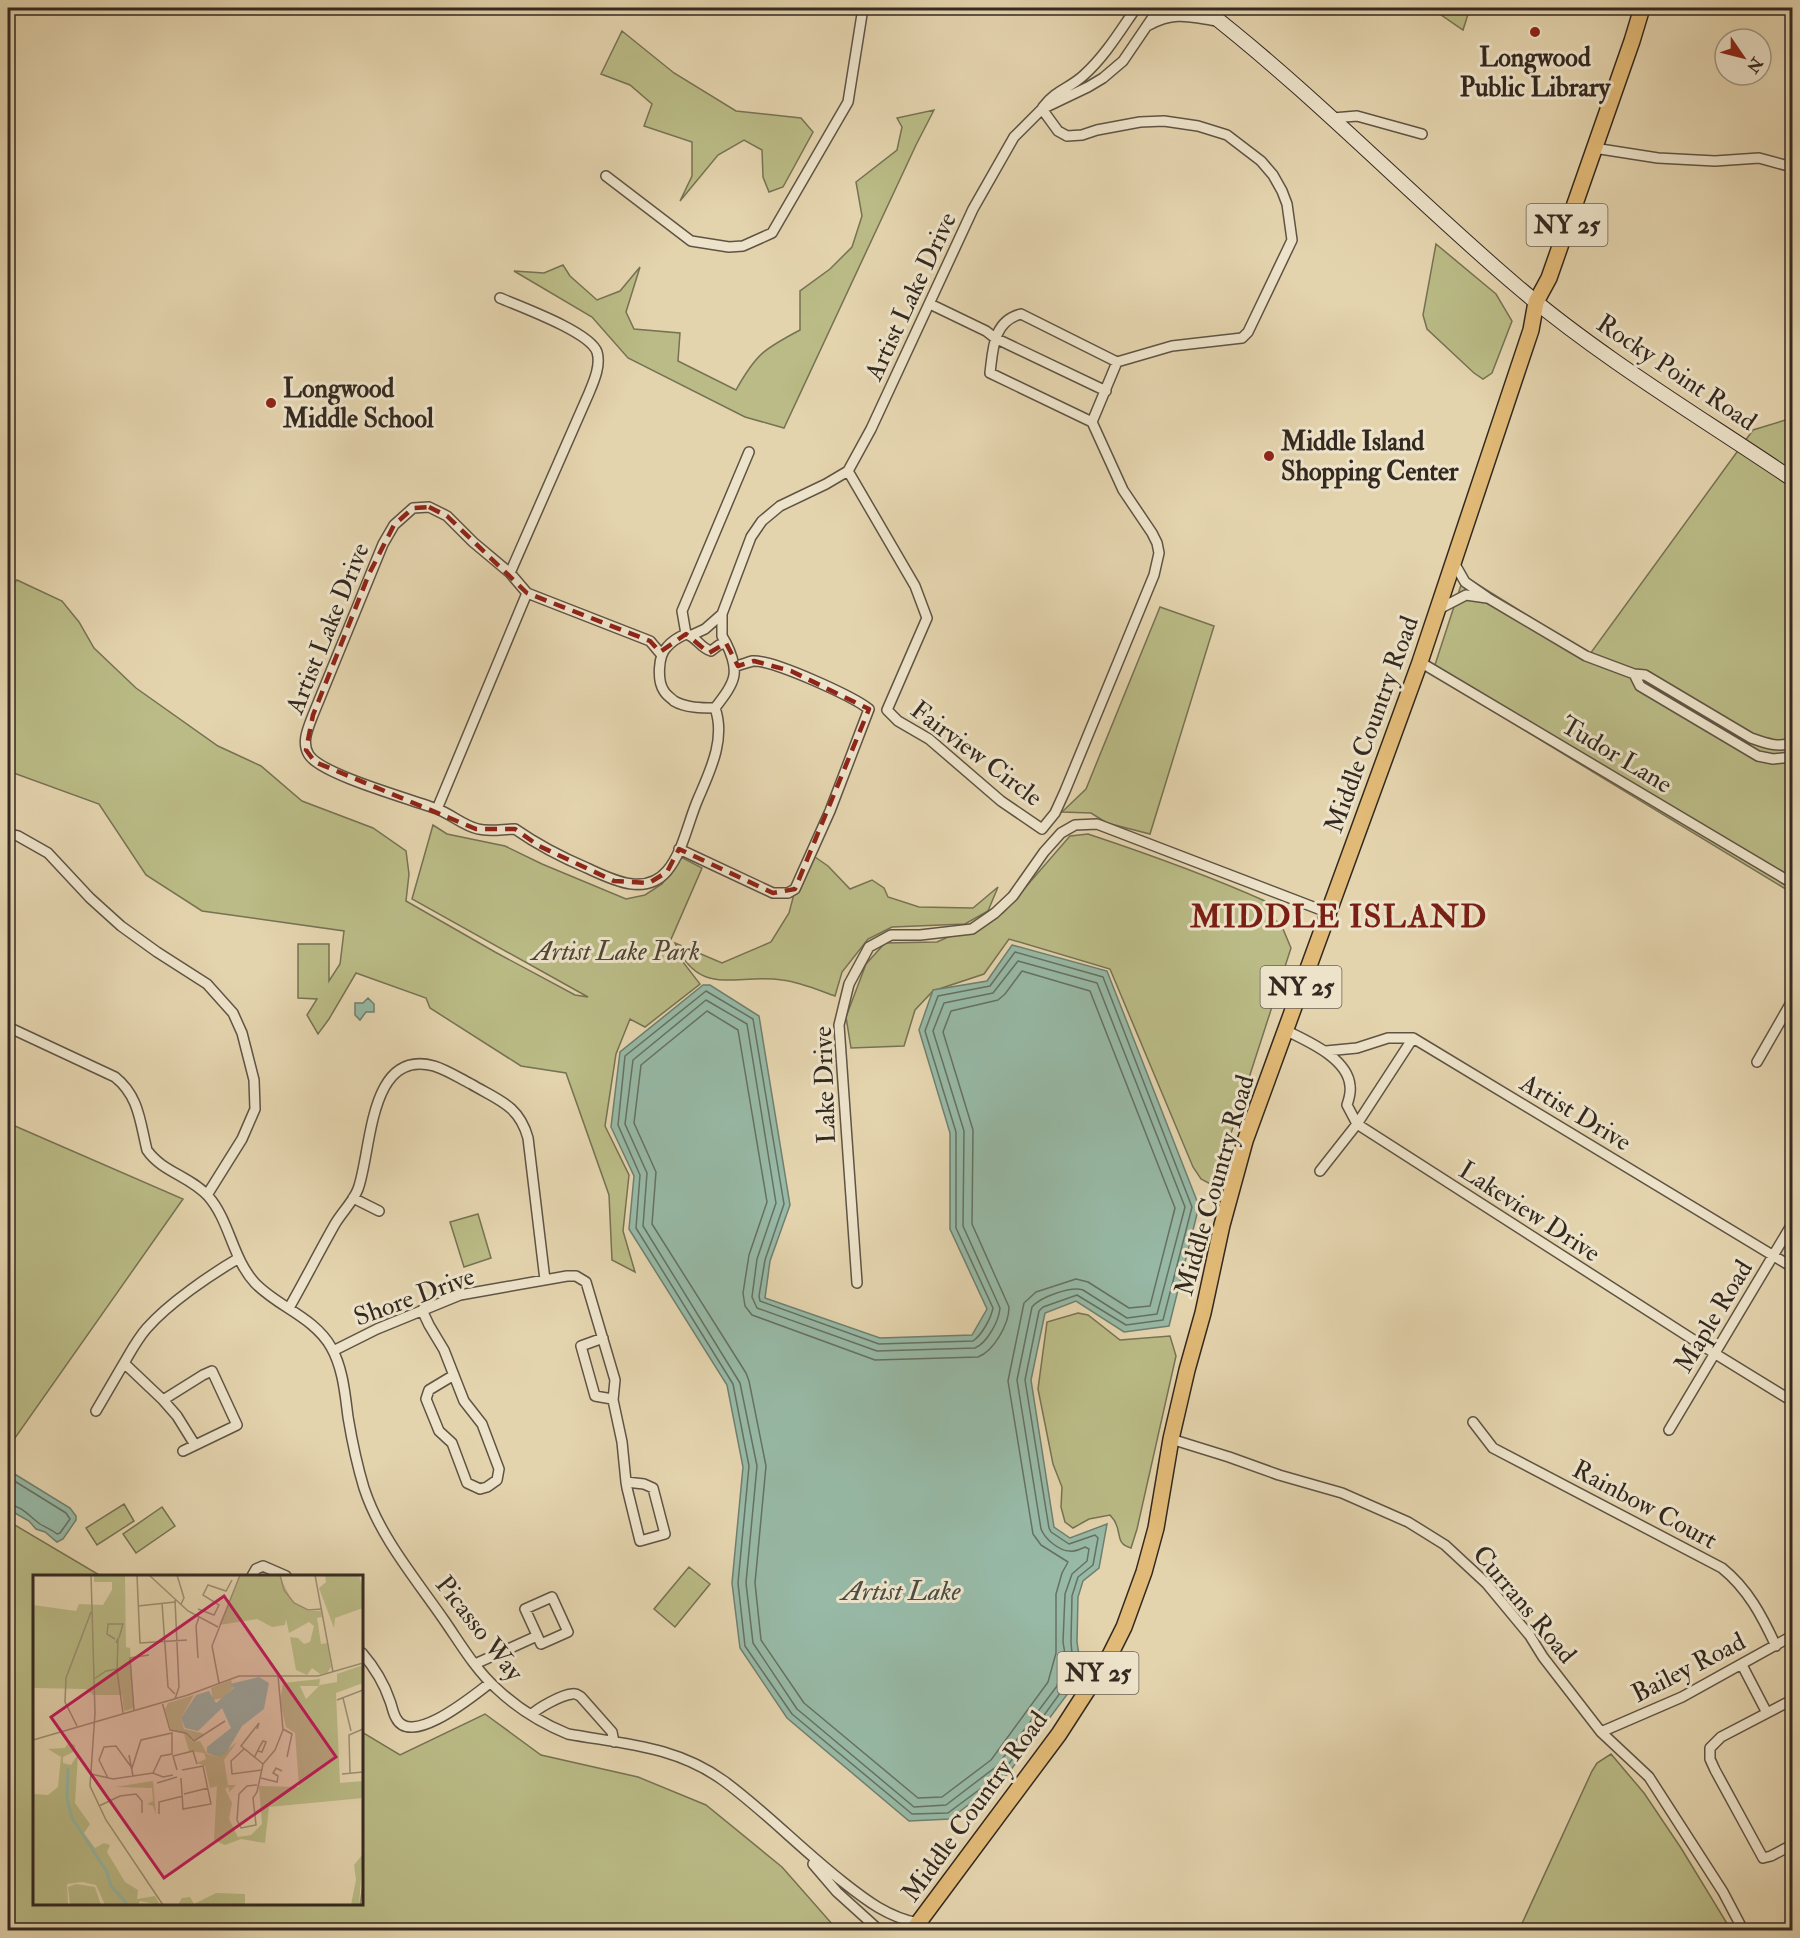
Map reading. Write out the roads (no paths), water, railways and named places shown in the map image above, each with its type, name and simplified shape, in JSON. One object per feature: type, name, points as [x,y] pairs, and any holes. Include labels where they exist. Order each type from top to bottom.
[{"type":"main road","name":"Rocky Point Road","points":[[1203,8],[1333,118],[1536,302],[1598,348],[1792,479]]},
{"type":"main road","name":"Middle Country Road","points":[[916,1927],[1059,1734],[1110,1655],[1124,1627],[1144,1572],[1156,1528],[1171,1439],[1186,1370],[1203,1313],[1222,1225],[1242,1151],[1420,662],[1531,330],[1536,302],[1549,278],[1642,8]]},
{"type":"street","points":[[606,176],[691,241],[721,246],[743,246],[772,233],[848,102],[863,8]]},
{"type":"street","points":[[1117,362],[1092,422],[990,373],[995,338],[1000,326],[1021,314],[1117,362],[1172,346],[1236,339],[1246,335],[1292,240],[1287,204],[1273,175],[1261,161],[1227,135],[1198,126],[1164,121],[1140,122],[1082,135],[1067,136],[1058,131],[1042,109],[1053,95],[1082,77],[1104,54],[1130,12],[1136,8]]},
{"type":"street","name":"Artist Lake Drive","points":[[848,471],[871,429],[974,208],[1014,137],[1042,109],[1103,78],[1123,61],[1159,8]]},
{"type":"street","points":[[1147,26],[1164,17],[1185,15],[1221,22]]},
{"type":"street","points":[[1333,118],[1357,116],[1422,134]]},
{"type":"street","points":[[1594,148],[1658,158],[1715,161],[1759,158],[1792,167]]},
{"type":"street","points":[[500,298],[566,327],[586,339],[596,350],[599,362],[589,393],[510,573]]},
{"type":"street","points":[[930,304],[1106,391]]},
{"type":"street","name":"Fairview Circle","points":[[848,471],[915,586],[927,618],[887,710],[898,722],[929,739],[1001,801],[1042,829],[1054,813],[1065,791],[1154,575],[1158,553],[1152,533],[1123,490],[1092,422]]},
{"type":"street","points":[[726,643],[718,645],[711,651],[704,649],[689,634],[682,611],[749,452]]},
{"type":"street","points":[[722,614],[705,629],[689,634],[667,646],[661,654],[659,668],[664,692],[676,702],[692,707],[715,708],[732,684],[735,666],[722,636],[722,614],[751,537],[762,521],[780,506],[848,471]]},
{"type":"street","name":"Artist Lake Drive","points":[[661,654],[650,641],[527,593],[510,573],[473,542],[447,516],[429,507],[413,508],[394,525],[383,544],[306,734],[306,750],[315,762],[396,797],[437,809],[477,829],[489,831],[515,829],[539,846],[614,881],[638,885],[649,882],[666,872],[679,849],[714,763],[720,727],[715,708]]},
{"type":"street","points":[[1453,561],[1465,582],[1586,656],[1634,674],[1645,675],[1751,738],[1770,745],[1792,744]]},
{"type":"street","points":[[437,809],[527,593]]},
{"type":"street","points":[[1437,610],[1467,595],[1488,598]]},
{"type":"street","points":[[679,849],[773,893],[788,893],[795,890],[830,812],[869,709],[858,700],[791,671],[754,661],[735,666]]},
{"type":"street","name":"Tudor Lane","points":[[1420,662],[1792,883]]},
{"type":"street","points":[[1634,674],[1640,686],[1758,756],[1773,759],[1792,756]]},
{"type":"street","name":"Lake Drive","points":[[857,1284],[839,1024],[849,984],[869,947],[891,935],[920,935],[972,929],[995,913],[1013,896],[1044,852],[1061,833],[1075,825],[1097,824],[1329,913]]},
{"type":"street","points":[[8,834],[18,836],[48,853],[86,894],[121,926],[207,984],[233,1013],[242,1033],[254,1080],[255,1109],[242,1139],[207,1194],[196,1185],[157,1163],[150,1155],[135,1103],[127,1087],[115,1077],[8,1027]]},
{"type":"street","points":[[1756,1062],[1792,1001]]},
{"type":"street","points":[[1285,1030],[1326,1051],[1349,1079],[1351,1090],[1347,1105],[1357,1124]]},
{"type":"street","points":[[1326,1051],[1357,1048],[1388,1038],[1413,1038]]},
{"type":"street","points":[[1320,1171],[1357,1124],[1413,1038]]},
{"type":"street","name":"Artist Drive","points":[[1413,1038],[1792,1267]]},
{"type":"street","points":[[289,1308],[335,1224],[353,1198],[360,1181],[375,1110],[383,1087],[398,1072],[420,1064],[444,1070],[506,1104],[521,1118],[528,1138],[545,1280]]},
{"type":"street","name":"Lakeview Drive","points":[[1357,1124],[1792,1401]]},
{"type":"street","name":"Picasso Way","points":[[207,1194],[223,1220],[243,1267],[256,1283],[310,1322],[333,1351],[340,1369],[364,1490],[375,1515],[405,1565],[490,1683],[510,1701],[531,1715],[568,1734],[662,1750],[711,1773],[724,1781],[874,1906],[916,1927]]},
{"type":"street","points":[[353,1198],[379,1211]]},
{"type":"street","name":"Maple Road","points":[[1669,1430],[1792,1224]]},
{"type":"street","points":[[96,1411],[145,1330],[154,1320],[211,1275],[239,1258]]},
{"type":"street","name":"Shore Drive","points":[[333,1351],[377,1329],[460,1295],[567,1276],[582,1278],[586,1282],[603,1338]]},
{"type":"street","points":[[422,1310],[444,1350],[454,1375],[464,1401],[482,1424],[499,1469],[497,1480],[480,1489],[467,1482],[452,1443],[440,1431],[426,1399],[429,1390],[454,1375]]},
{"type":"street","points":[[612,1398],[595,1396],[581,1346],[603,1338],[615,1380],[612,1398],[622,1435],[626,1482],[640,1541],[665,1534],[653,1488],[644,1484],[626,1482]]},
{"type":"street","points":[[124,1363],[181,1420],[195,1445]]},
{"type":"street","points":[[163,1400],[212,1371],[237,1425],[183,1451]]},
{"type":"street","name":"Rainbow Court","points":[[1473,1422],[1493,1448],[1722,1568],[1736,1579],[1758,1609],[1776,1646]]},
{"type":"street","name":"Currans Road","points":[[1171,1439],[1279,1475],[1342,1493],[1408,1522],[1445,1545],[1486,1583],[1530,1636],[1543,1658],[1601,1732],[1649,1777],[1723,1892],[1743,1930]]},
{"type":"street","points":[[253,1575],[256,1569],[263,1566],[284,1575]]},
{"type":"street","points":[[552,1597],[568,1632],[541,1644],[537,1636],[525,1609],[552,1597]]},
{"type":"street","points":[[475,1664],[537,1636]]},
{"type":"street","name":"Bailey Road","points":[[1601,1732],[1682,1697],[1792,1636]]},
{"type":"street","points":[[363,1654],[380,1678],[396,1718],[400,1724],[409,1728],[439,1719],[490,1683]]},
{"type":"street","points":[[1742,1665],[1767,1713]]},
{"type":"street","points":[[531,1715],[542,1706],[571,1694],[577,1695],[612,1732],[614,1742]]},
{"type":"street","points":[[1792,1700],[1721,1737],[1710,1748],[1710,1759],[1763,1858],[1772,1856],[1792,1845]]},
{"type":"street","name":"Picasso Way","points":[[792,1840],[837,1892],[879,1930]]},
{"type":"street","points":[[865,1918],[874,1906]]},
{"type":"water","name":"Artist Lake","points":[[1012,945],[1107,971],[1199,1206],[1169,1326],[1124,1332],[1076,1301],[1045,1313],[1031,1380],[1054,1527],[1070,1538],[1107,1524],[1099,1568],[1083,1581],[1078,1597],[1079,1655],[1069,1692],[1007,1775],[950,1819],[909,1821],[787,1718],[740,1648],[732,1583],[743,1467],[727,1385],[629,1229],[634,1176],[611,1127],[620,1052],[703,985],[710,985],[759,1016],[790,1205],[770,1261],[765,1298],[880,1338],[972,1335],[987,1309],[950,1229],[950,1133],[919,1030],[933,990],[987,981]]},
{"type":"water","points":[[368,998],[374,1004],[374,1012],[366,1012],[360,1020],[355,1015],[355,1003],[363,1003]]},
{"type":"water","points":[[8,1470],[70,1508],[76,1520],[63,1539],[57,1542],[8,1509]]},
{"type":"place","name":"Longwood Public Library","points":[[1535,32]]},
{"type":"place","name":"Longwood Middle School","points":[[271,403]]},
{"type":"place","name":"Middle Island Shopping Center","points":[[1269,456]]},
{"type":"district","name":"MIDDLE ISLAND","points":[[1339,916]]},
{"type":"park label","name":"Artist Lake Park","points":[[616,951]]}]
